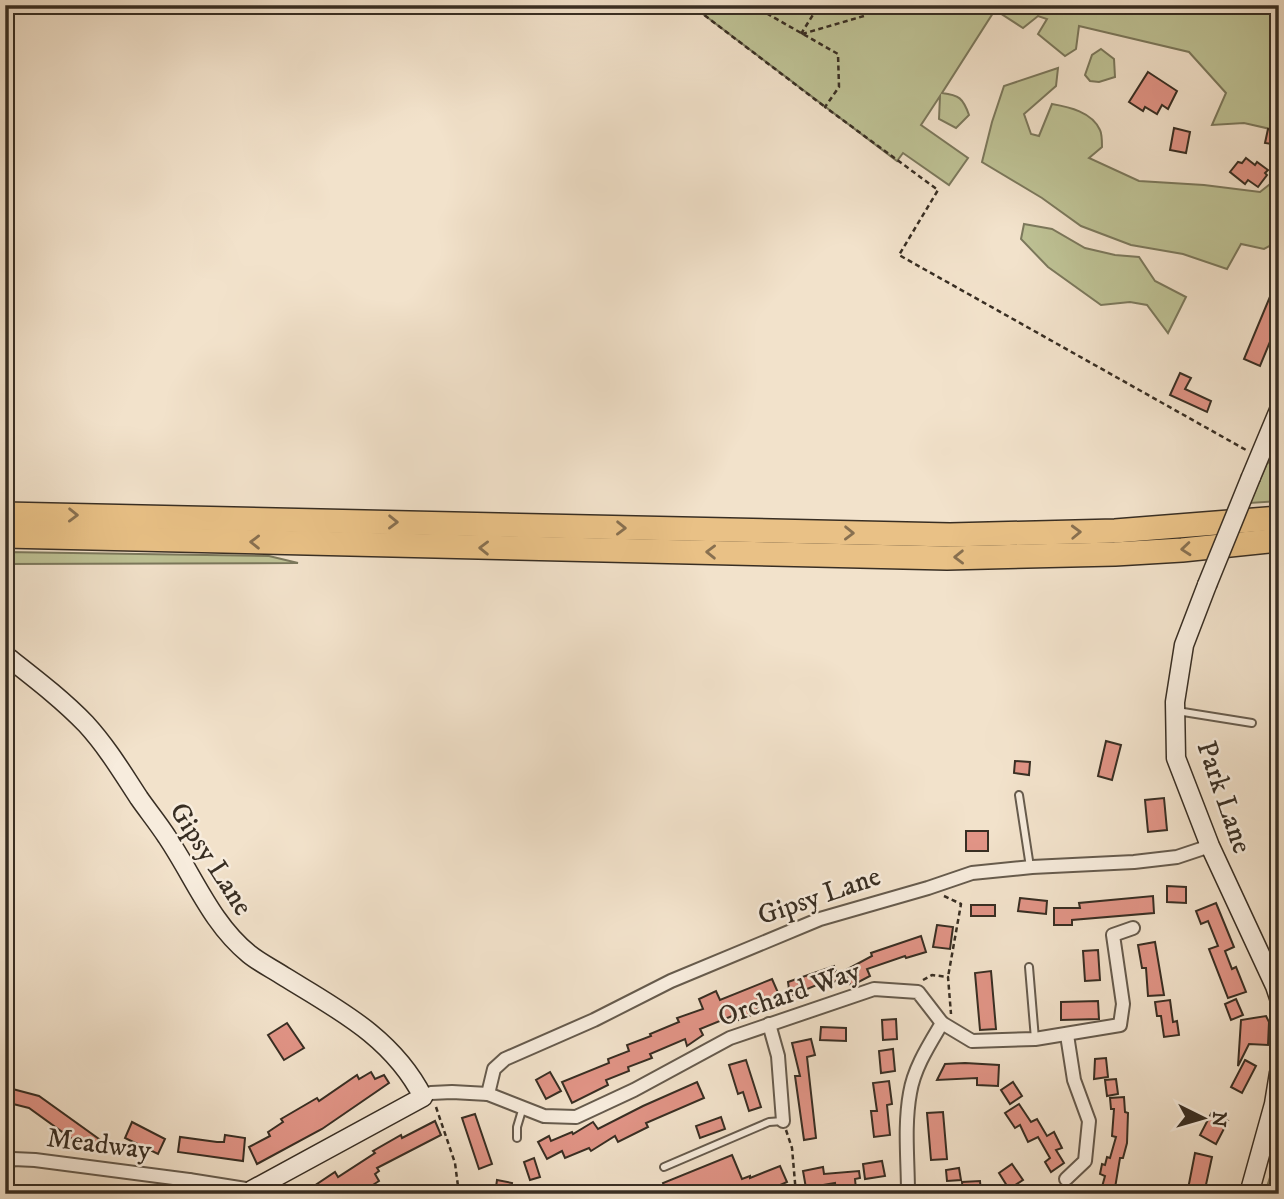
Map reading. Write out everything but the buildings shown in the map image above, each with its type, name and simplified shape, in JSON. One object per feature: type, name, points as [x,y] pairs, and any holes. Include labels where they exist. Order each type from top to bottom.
[{"type":"highway","points":[[5,514],[950,535],[1128,530],[1279,518]]},
{"type":"highway","points":[[5,536],[947,558],[1115,554],[1279,540]]},
{"type":"street","name":"Park Lane","points":[[1279,410],[1184,645],[1175,711],[1176,758],[1210,846],[1279,998]]},
{"type":"street","name":"Gipsy Lane","points":[[5,655],[86,724],[108,751],[167,836],[214,917],[232,939],[251,955],[371,1032],[399,1059],[427,1095]]},
{"type":"street","name":"Gipsy Lane","points":[[488,1094],[498,1063],[516,1053],[594,1020],[671,981],[820,919],[972,873],[1134,862],[1177,857],[1210,846]]},
{"type":"street","points":[[909,1193],[907,1128],[910,1092],[922,1057],[946,1026],[972,1041],[1067,1035],[1120,1025],[1124,1004],[1113,935],[1133,928]]},
{"type":"street","name":"Orchard Way","points":[[427,1095],[470,1092],[488,1094],[544,1116],[576,1117],[634,1090],[730,1038],[874,989],[918,992],[946,1026]]},
{"type":"street","points":[[769,1024],[778,1056],[783,1121]]},
{"type":"street","points":[[1066,1179],[1085,1161],[1089,1121],[1074,1080],[1067,1035]]},
{"type":"street","points":[[1249,1194],[1276,1105],[1279,1073]]},
{"type":"street","points":[[251,1192],[427,1095]]},
{"type":"street","name":"Meadway","points":[[5,1165],[13,1159],[35,1160],[189,1180],[251,1192]]},
{"type":"street","points":[[187,1194],[189,1180]]},
{"type":"lane","points":[[1175,711],[1252,723]]},
{"type":"lane","points":[[1019,795],[1030,867]]},
{"type":"lane","points":[[1029,967],[1035,1038]]},
{"type":"lane","points":[[517,1138],[523,1107]]},
{"type":"lane","points":[[664,1167],[769,1122],[783,1121]]},
{"type":"path","points":[[691,5],[938,190],[899,255],[1259,457]]},
{"type":"path","points":[[752,5],[838,54],[839,87],[825,107]]},
{"type":"path","points":[[800,34],[819,5]]},
{"type":"path","points":[[800,34],[864,16],[876,5]]},
{"type":"path","points":[[1165,5],[1188,5]]},
{"type":"path","points":[[928,888],[961,904],[948,977],[951,1005],[946,1026]]},
{"type":"path","points":[[898,990],[932,975],[948,977]]},
{"type":"path","points":[[427,1095],[455,1163],[459,1194]]},
{"type":"path","points":[[783,1121],[792,1148],[796,1194]]},
{"type":"green space","points":[[691,5],[1279,5],[1279,131],[1244,123],[1212,125],[1226,93],[1189,52],[1079,26],[1076,49],[1065,56],[1038,34],[1047,19],[1038,16],[1023,28],[995,10],[942,93],[960,98],[969,115],[956,128],[939,119],[940,96],[921,125],[968,158],[949,185],[903,153],[897,161]]},
{"type":"green space","points":[[1101,49],[1114,59],[1115,77],[1099,82],[1090,81],[1085,75],[1092,55]]},
{"type":"green space","points":[[1058,68],[1056,86],[1024,114],[1031,134],[1039,136],[1052,104],[1079,111],[1096,124],[1101,132],[1102,147],[1089,158],[1139,181],[1260,192],[1279,177],[1279,241],[1264,249],[1241,244],[1227,269],[1183,254],[1131,245],[1081,226],[1042,198],[982,162],[1004,86]]},
{"type":"green space","points":[[1024,224],[1052,229],[1085,248],[1139,257],[1155,281],[1186,297],[1168,333],[1147,305],[1130,302],[1101,305],[1048,267],[1021,239]]},
{"type":"green space","points":[[1279,461],[1279,501],[1250,503],[1267,463]]},
{"type":"green space","points":[[5,552],[269,556],[298,563],[5,564]]},
{"type":"green space","points":[[1279,1149],[1279,1194],[1266,1194],[1265,1193]]}]
